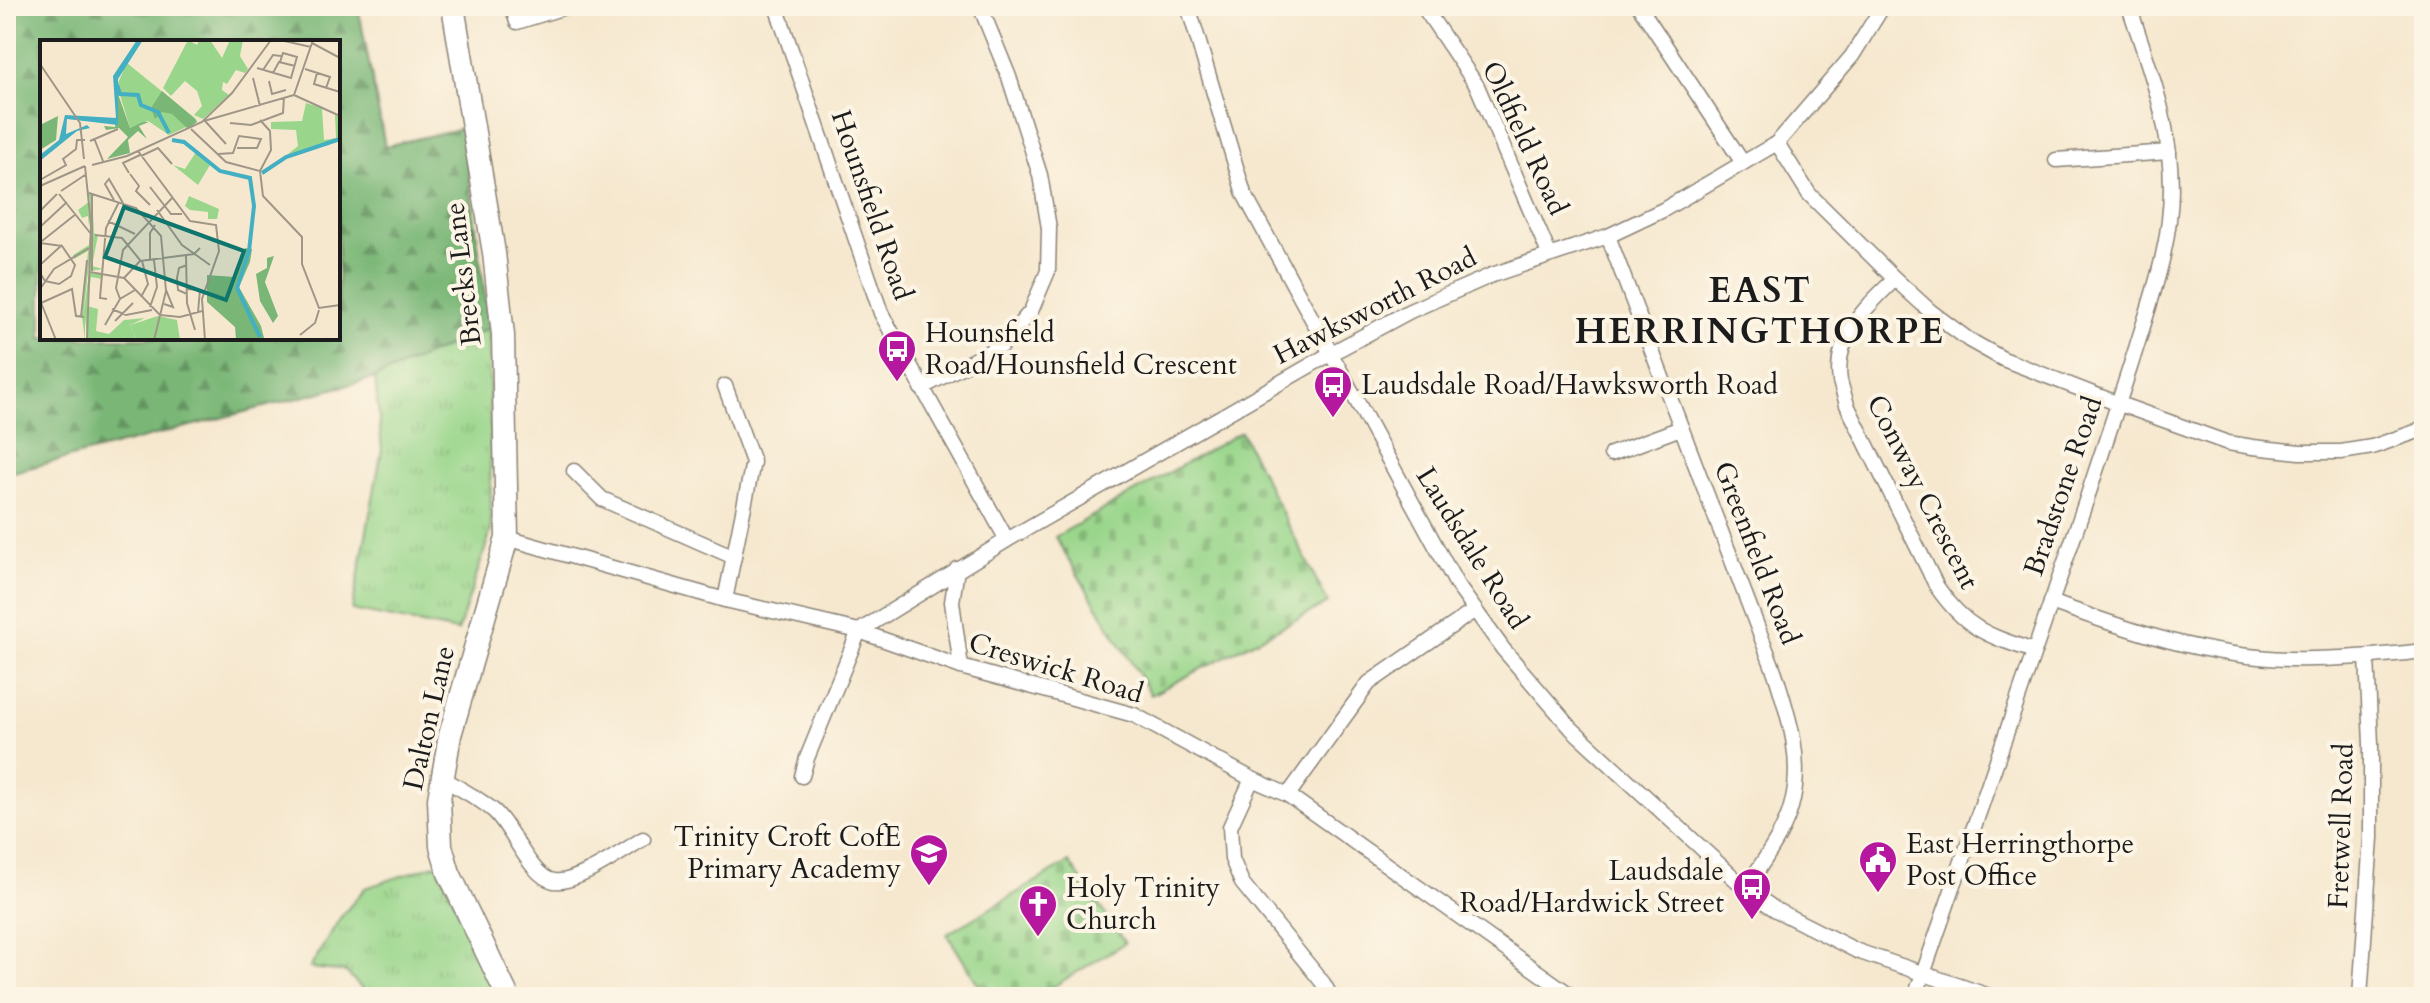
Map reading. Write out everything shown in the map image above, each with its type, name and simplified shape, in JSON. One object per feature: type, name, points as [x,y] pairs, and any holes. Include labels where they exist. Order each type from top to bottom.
[{"type":"street","name":"Brecks Lane","points":[[453,6],[494,253],[503,335],[507,538]]},
{"type":"street","points":[[512,6],[517,22],[568,6]]},
{"type":"street","name":"Hounsfield Road","points":[[776,6],[881,313],[1007,540]]},
{"type":"street","points":[[921,388],[1002,345],[1031,311],[1048,271],[1049,228],[1040,175],[1009,77],[980,6]]},
{"type":"street","name":"Laudsdale Road","points":[[1188,6],[1244,194],[1457,585],[1532,685],[1572,729],[1746,889],[1776,910],[1857,951],[1992,997]]},
{"type":"street","name":"Oldfield Road","points":[[1423,6],[1477,86],[1549,254]]},
{"type":"street","points":[[1639,6],[1743,163]]},
{"type":"street","name":"Hawksworth Road","points":[[859,631],[1007,540],[1330,354],[1429,301],[1549,254],[1608,236],[1663,210],[1777,143],[1852,56],[1883,6]]},
{"type":"street","name":"Bradstone Road","points":[[1915,997],[2119,404],[2160,273],[2171,189],[2169,152],[2152,69],[2129,6]]},
{"type":"street","points":[[1777,143],[1809,194],[1895,279],[1930,311],[2003,359],[2228,443],[2300,452],[2341,452],[2372,447],[2424,429]]},
{"type":"street","points":[[2056,160],[2169,152]]},
{"type":"street","name":"Greenfield Road","points":[[1608,236],[1775,673],[1790,720],[1796,750],[1796,781],[1791,808],[1746,889]]},
{"type":"street","name":"Conway Crescent","points":[[1895,279],[1863,310],[1851,328],[1841,354],[1840,379],[1847,405],[1937,587],[1953,609],[1987,635],[2034,651]]},
{"type":"street","points":[[725,386],[753,462],[725,600]]},
{"type":"street","points":[[1611,454],[1681,428]]},
{"type":"street","points":[[574,471],[602,499],[734,557]]},
{"type":"street","name":"Creswick Road","points":[[507,538],[725,600],[859,631],[961,667],[1134,715],[1288,795],[1573,997]]},
{"type":"street","name":"Dalton Lane","points":[[507,538],[450,735],[439,799],[441,846],[449,873],[508,997]]},
{"type":"street","points":[[957,569],[952,602],[961,667]]},
{"type":"street","points":[[2051,602],[2133,632],[2181,644],[2287,659],[2367,657],[2424,651]]},
{"type":"street","points":[[1288,795],[1369,683],[1475,610]]},
{"type":"street","points":[[802,776],[859,631]]},
{"type":"street","name":"Fretwell Road","points":[[2360,997],[2371,838],[2367,657]]},
{"type":"street","points":[[441,777],[495,812],[542,876],[555,882],[581,874],[643,839]]},
{"type":"street","points":[[1252,779],[1230,827],[1232,859],[1242,883],[1331,997]]},
{"type":"green space","points":[[6,6],[358,6],[385,146],[463,128],[489,328],[375,378],[6,474]]},
{"type":"green space","points":[[489,328],[491,531],[458,631],[352,610],[382,450],[375,378]]},
{"type":"green space","points":[[1241,432],[1328,603],[1151,695],[1055,537]]},
{"type":"green space","points":[[1069,862],[1125,943],[1036,997],[986,997],[947,934]]},
{"type":"green space","points":[[437,864],[498,997],[370,997],[346,972],[310,968],[340,918],[365,888]]},
{"type":"place","name":"Hounsfield Road/Hounsfield Crescent","points":[[897,383]]},
{"type":"place","name":"Laudsdale Road/Hawksworth Road","points":[[1333,419]]},
{"type":"place","name":"Trinity Croft CofE Primary Academy","points":[[929,887]]},
{"type":"place","name":"East Herringthorpe Post Office","points":[[1878,894]]},
{"type":"place","name":"Laudsdale Road/Hardwick Street","points":[[1752,921]]},
{"type":"place","name":"Holy Trinity Church","points":[[1038,938]]},
{"type":"district","name":"EAST HERRINGTHORPE","points":[[1760,310]]}]
